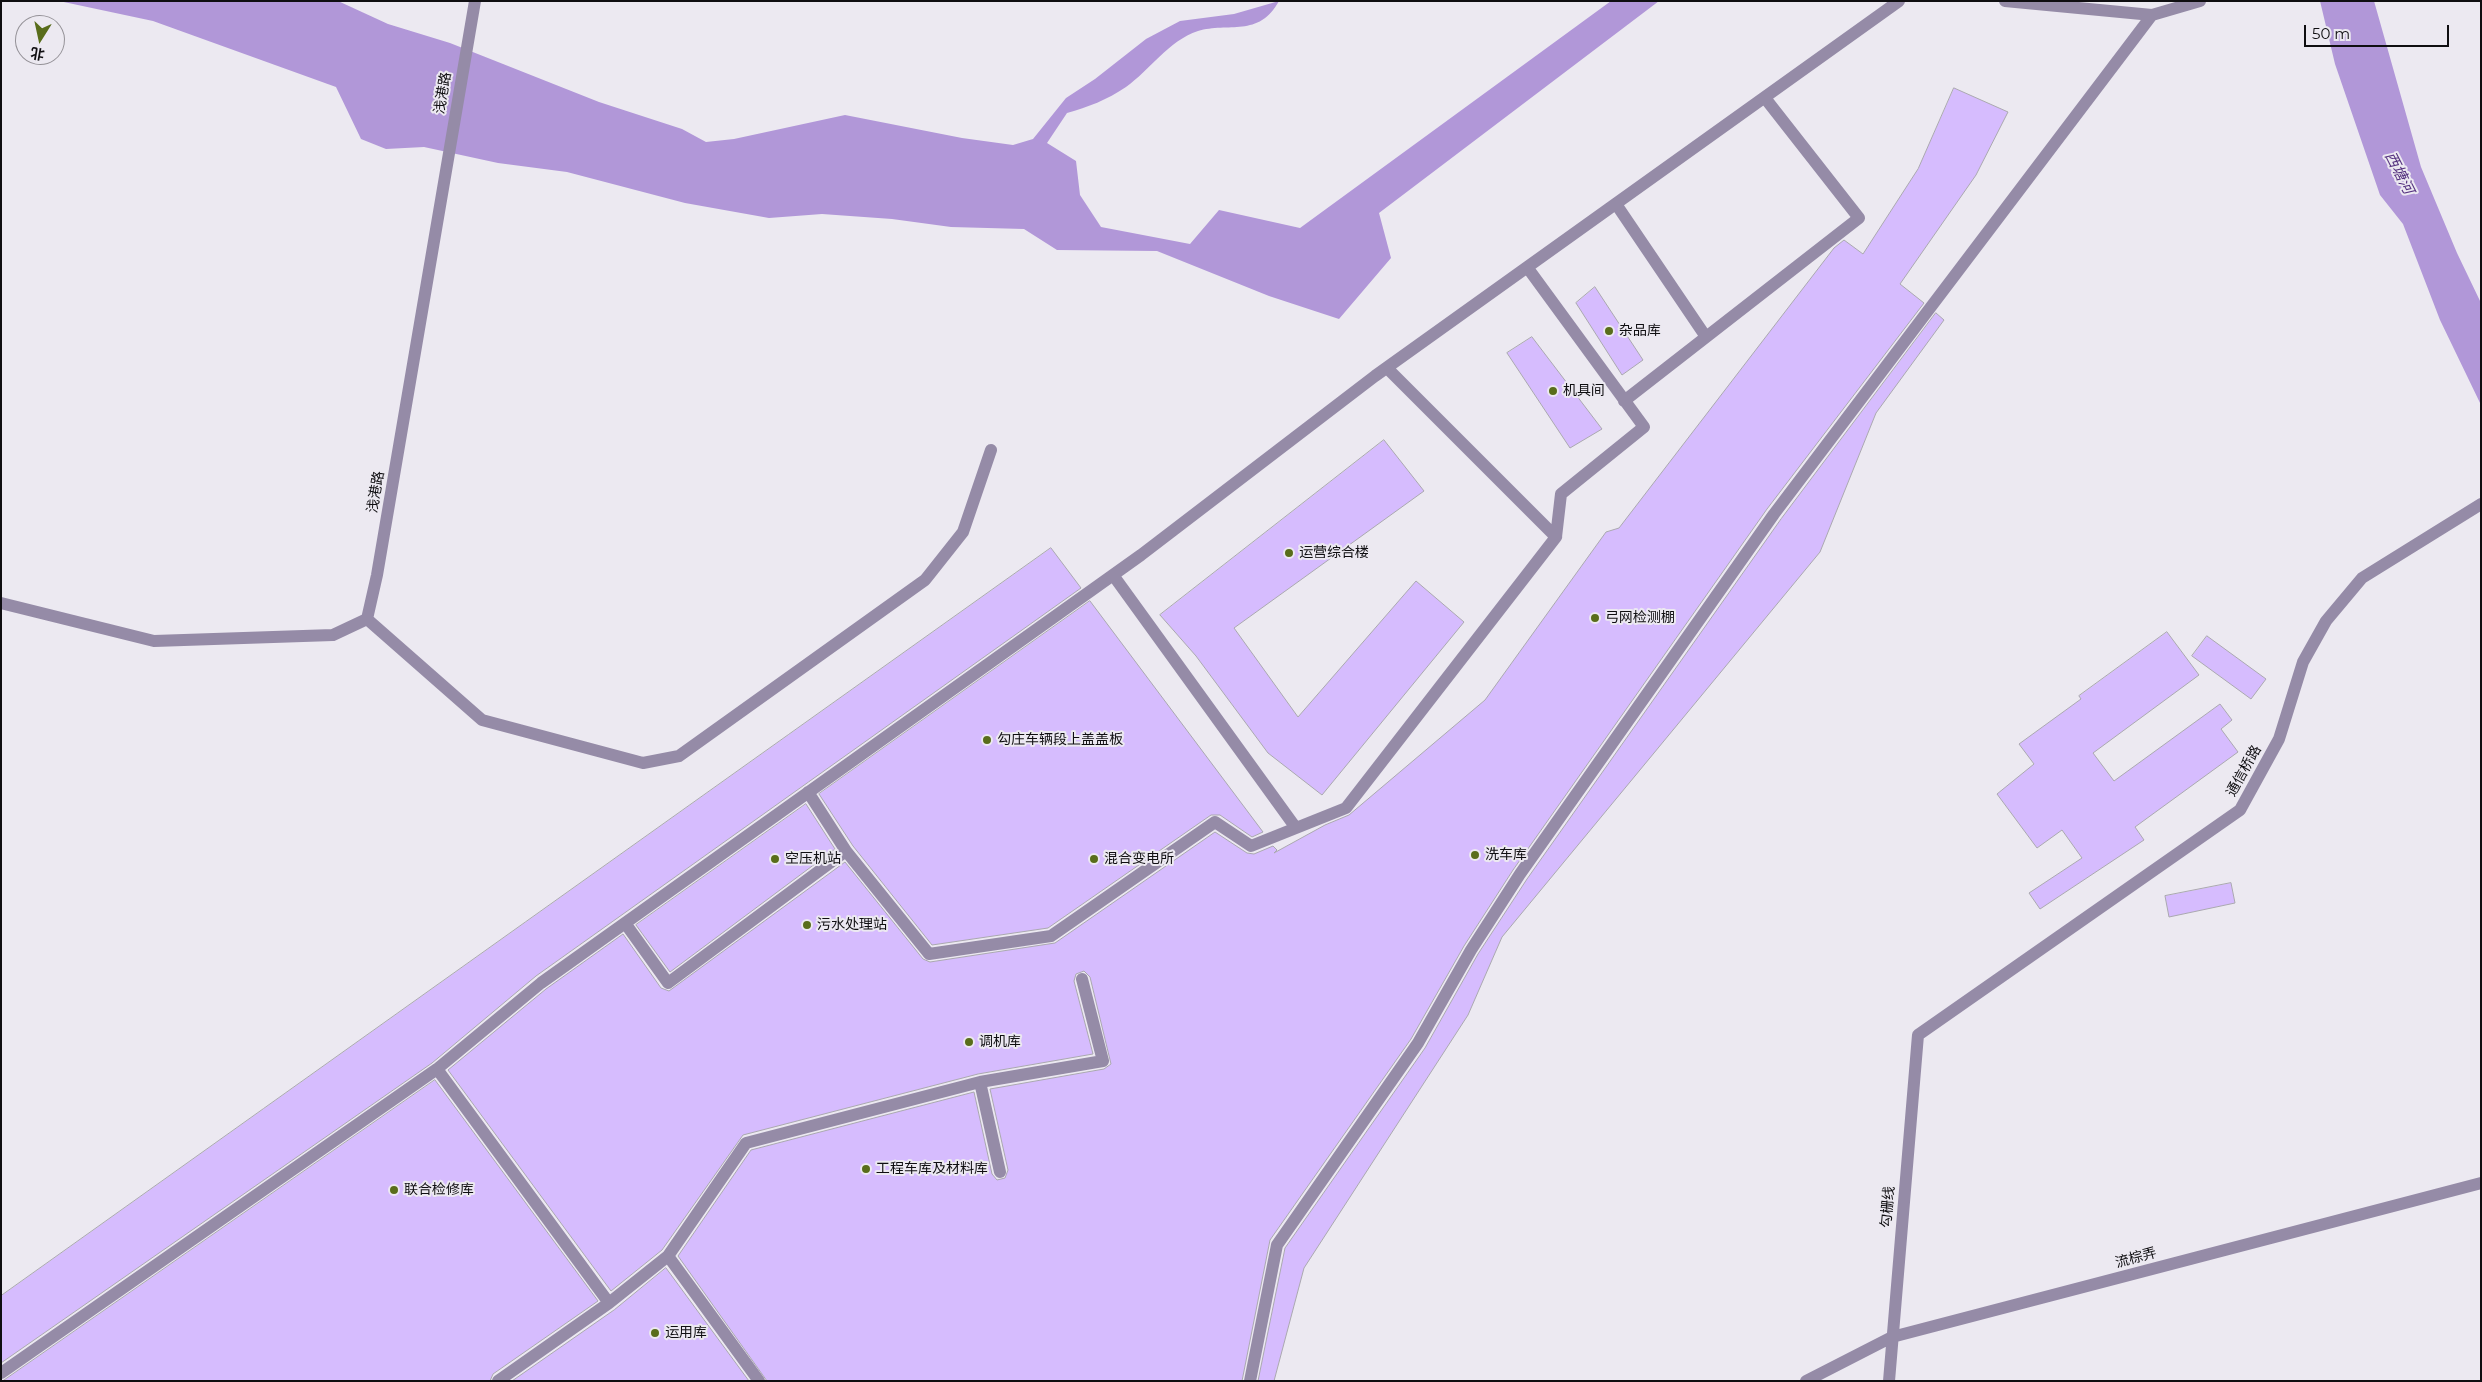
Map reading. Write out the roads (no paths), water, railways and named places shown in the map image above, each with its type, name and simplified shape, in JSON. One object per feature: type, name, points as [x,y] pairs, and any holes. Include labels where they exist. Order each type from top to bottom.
[{"type":"street","name":"浅港路","points":[[367,619],[379,565],[446,162],[475,1]]},
{"type":"street","points":[[1,1374],[437,1069],[541,983],[1113,575],[1387,368],[1899,1]]},
{"type":"street","points":[[2005,1],[2152,15],[2200,1]]},
{"type":"street","points":[[1250,1381],[1277,1245],[1418,1043],[1471,950],[1520,874],[1774,514],[2152,15]]},
{"type":"street","points":[[1624,400],[1859,218],[1764,98]]},
{"type":"street","points":[[1616,204],[1706,337]]},
{"type":"street","points":[[808,792],[846,851],[929,954],[1051,936],[1215,822],[1251,846],[1346,808],[1556,537],[1561,494],[1644,428],[1528,267]]},
{"type":"street","points":[[1387,368],[1556,537]]},
{"type":"street","points":[[1,603],[154,641],[333,635],[367,619],[482,720],[643,763],[679,756],[925,580],[963,532],[991,450]]},
{"type":"street","name":"通信桥路","points":[[1918,1036],[2240,810],[2279,739],[2303,662],[2326,621],[2362,578],[2481,504]]},
{"type":"street","points":[[1113,575],[1296,828]]},
{"type":"street","points":[[625,923],[668,983],[846,851]]},
{"type":"street","points":[[498,1381],[609,1303],[668,1256],[746,1143],[980,1082],[1103,1062],[1082,979]]},
{"type":"street","name":"勾栅线","points":[[1889,1381],[1918,1036]]},
{"type":"street","points":[[437,1069],[609,1303]]},
{"type":"street","points":[[980,1082],[1000,1172]]},
{"type":"street","name":"流棕弄","points":[[1806,1381],[1892,1337],[2481,1183]]},
{"type":"street","points":[[668,1256],[759,1381]]},
{"type":"water","points":[[59,1],[338,1],[388,24],[450,43],[599,102],[682,129],[706,142],[734,139],[845,115],[962,138],[1013,145],[1033,139],[1066,98],[1095,79],[1146,39],[1180,21],[1234,14],[1279,1],[1271,13],[1262,20],[1242,26],[1198,31],[1177,42],[1126,87],[1097,103],[1067,113],[1047,143],[1076,161],[1080,195],[1101,227],[1190,244],[1219,210],[1300,228],[1611,1],[1659,1],[1379,213],[1391,258],[1339,319],[1269,296],[1157,251],[1057,250],[1024,229],[951,227],[892,219],[822,214],[769,218],[685,203],[567,172],[498,163],[424,147],[386,149],[361,139],[336,87],[153,21]]},
{"type":"water","name":"西塘河","points":[[2320,1],[2374,1],[2421,167],[2457,253],[2481,303],[2481,405],[2440,320],[2403,224],[2380,195],[2335,64]]},
{"type":"place","name":"杂品库","points":[[1609,331]]},
{"type":"place","name":"机具间","points":[[1553,391]]},
{"type":"place","name":"运营综合楼","points":[[1289,553]]},
{"type":"place","name":"弓网检测棚","points":[[1595,618]]},
{"type":"place","name":"勾庄车辆段上盖盖板","points":[[987,740]]},
{"type":"place","name":"洗车库","points":[[1475,855]]},
{"type":"place","name":"空压机站","points":[[775,859]]},
{"type":"place","name":"混合变电所","points":[[1094,859]]},
{"type":"place","name":"污水处理站","points":[[807,925]]},
{"type":"place","name":"调机库","points":[[969,1042]]},
{"type":"place","name":"工程车库及材料库","points":[[866,1169]]},
{"type":"place","name":"联合检修库","points":[[394,1190]]},
{"type":"place","name":"运用库","points":[[655,1333]]}]
